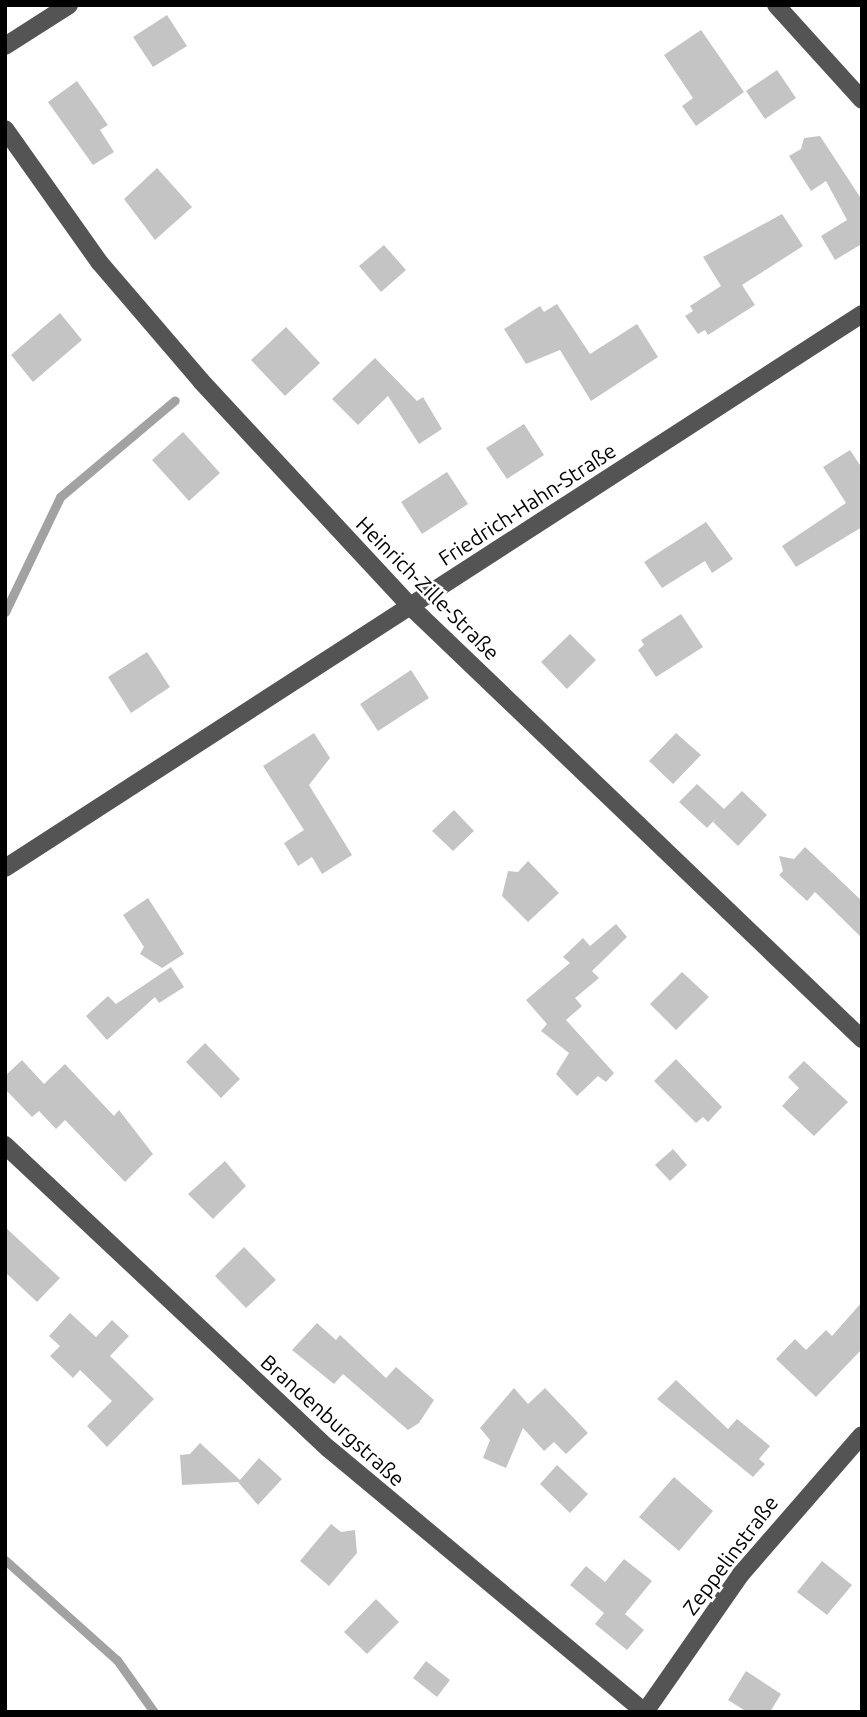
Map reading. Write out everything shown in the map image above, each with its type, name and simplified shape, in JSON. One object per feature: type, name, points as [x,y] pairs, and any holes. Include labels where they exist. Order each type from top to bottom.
[{"type":"street","points":[[5,46],[69,5]]},
{"type":"street","points":[[776,5],[862,100]]},
{"type":"street","name":"Heinrich-Zille-Straße","points":[[5,129],[100,263],[201,381],[410,606],[862,1039]]},
{"type":"street","name":"Friedrich-Hahn-Straße","points":[[5,868],[862,314]]},
{"type":"street","name":"Brandenburgstraße","points":[[5,1145],[329,1449],[645,1712]]},
{"type":"street","name":"Zeppelinstraße","points":[[645,1712],[741,1574],[862,1435]]},
{"type":"building","points":[[167,15],[187,46],[153,67],[133,37]]},
{"type":"building","points":[[701,30],[744,92],[696,126],[682,106],[693,98],[664,55]]},
{"type":"building","points":[[777,70],[796,98],[765,119],[746,91]]},
{"type":"building","points":[[77,81],[108,125],[100,130],[114,152],[93,165],[48,102]]},
{"type":"building","points":[[820,136],[862,200],[862,249],[860,245],[835,260],[821,236],[847,220],[826,181],[811,191],[789,156],[801,149],[804,138]]},
{"type":"building","points":[[157,168],[192,207],[155,240],[124,199]]},
{"type":"building","points":[[782,214],[803,246],[742,285],[755,305],[708,335],[705,330],[698,334],[685,316],[693,311],[690,306],[721,286],[703,257]]},
{"type":"building","points":[[384,245],[406,270],[381,292],[359,266]]},
{"type":"building","points":[[557,304],[590,354],[637,324],[658,357],[591,401],[560,350],[526,364],[504,329],[540,306],[544,312]]},
{"type":"building","points":[[60,313],[82,340],[33,382],[11,355]]},
{"type":"building","points":[[286,327],[320,363],[285,396],[251,360]]},
{"type":"building","points":[[375,358],[417,401],[423,397],[442,429],[419,444],[388,396],[358,425],[332,399]]},
{"type":"building","points":[[524,424],[544,455],[507,479],[486,448]]},
{"type":"building","points":[[183,432],[220,473],[189,501],[152,460]]},
{"type":"building","points":[[850,450],[862,468],[862,527],[796,567],[782,546],[846,503],[823,467]]},
{"type":"building","points":[[447,472],[468,504],[422,534],[401,502]]},
{"type":"building","points":[[706,522],[733,559],[712,573],[705,561],[662,588],[644,562]]},
{"type":"building","points":[[681,614],[703,647],[656,677],[638,650],[644,645],[641,640]]},
{"type":"building","points":[[570,634],[596,660],[567,689],[541,662]]},
{"type":"building","points":[[147,652],[170,687],[131,713],[108,677]]},
{"type":"building","points":[[411,670],[429,698],[378,731],[360,704]]},
{"type":"building","points":[[314,733],[330,758],[309,785],[352,855],[322,874],[312,857],[298,866],[284,843],[304,830],[263,766]]},
{"type":"building","points":[[676,733],[701,755],[673,784],[649,761]]},
{"type":"building","points":[[697,784],[724,809],[742,791],[767,815],[738,846],[713,822],[718,816],[707,828],[679,802]]},
{"type":"building","points":[[454,810],[474,831],[453,851],[432,831]]},
{"type":"building","points":[[805,847],[862,901],[862,938],[815,892],[807,901],[779,875],[783,871],[779,856],[794,859]]},
{"type":"building","points":[[528,861],[559,893],[528,922],[502,896],[508,871],[518,872]]},
{"type":"building","points":[[148,898],[184,954],[162,968],[140,954],[144,947],[123,915]]},
{"type":"building","points":[[616,924],[627,937],[592,971],[599,978],[575,998],[582,1006],[566,1020],[614,1073],[606,1082],[598,1076],[577,1096],[556,1074],[569,1053],[541,1031],[547,1024],[526,1000],[570,963],[563,957],[583,938],[590,946]]},
{"type":"building","points":[[171,967],[184,987],[159,1003],[155,997],[107,1040],[86,1016],[108,996],[116,1004]]},
{"type":"building","points":[[682,972],[709,997],[676,1030],[650,1004]]},
{"type":"building","points":[[205,1043],[240,1079],[221,1098],[186,1062]]},
{"type":"building","points":[[676,1059],[722,1107],[708,1122],[703,1117],[696,1123],[654,1081]]},
{"type":"building","points":[[22,1060],[44,1084],[65,1064],[114,1116],[119,1110],[153,1154],[125,1182],[65,1120],[56,1129],[39,1111],[32,1117],[5,1089],[5,1076]]},
{"type":"building","points":[[804,1061],[848,1102],[814,1136],[782,1106],[799,1088],[788,1077]]},
{"type":"building","points":[[673,1149],[687,1165],[670,1181],[655,1165]]},
{"type":"building","points":[[225,1161],[246,1186],[213,1219],[188,1194]]},
{"type":"building","points":[[5,1227],[60,1278],[37,1302],[5,1272]]},
{"type":"building","points":[[244,1247],[276,1280],[246,1308],[215,1276]]},
{"type":"building","points":[[862,1302],[862,1349],[816,1397],[776,1359],[795,1339],[806,1350],[826,1330],[832,1336]]},
{"type":"building","points":[[70,1313],[96,1337],[112,1320],[129,1336],[110,1356],[154,1399],[107,1447],[87,1426],[112,1401],[80,1370],[73,1378],[50,1356],[60,1346],[49,1336]]},
{"type":"building","points":[[317,1323],[336,1340],[340,1335],[386,1378],[396,1367],[434,1400],[419,1423],[408,1430],[343,1374],[334,1384],[292,1350]]},
{"type":"building","points":[[676,1380],[728,1429],[737,1419],[770,1446],[759,1459],[765,1464],[753,1477],[657,1399]]},
{"type":"building","points":[[514,1388],[528,1404],[545,1388],[588,1433],[566,1454],[554,1442],[544,1451],[523,1428],[506,1468],[483,1458],[490,1440],[480,1428]]},
{"type":"building","points":[[200,1443],[240,1480],[259,1458],[282,1479],[258,1505],[238,1482],[182,1485],[180,1455],[190,1454]]},
{"type":"building","points":[[557,1465],[588,1494],[570,1513],[540,1484]]},
{"type":"building","points":[[674,1477],[713,1511],[679,1551],[639,1517]]},
{"type":"building","points":[[331,1524],[341,1532],[355,1530],[357,1553],[329,1586],[300,1561]]},
{"type":"building","points":[[624,1559],[652,1581],[625,1614],[644,1630],[627,1650],[595,1624],[604,1613],[570,1585],[586,1566],[605,1582]]},
{"type":"building","points":[[822,1561],[852,1585],[827,1615],[797,1592]]},
{"type":"building","points":[[376,1599],[399,1622],[367,1654],[344,1632]]},
{"type":"building","points":[[426,1661],[450,1680],[437,1697],[413,1678]]},
{"type":"building","points":[[746,1671],[781,1694],[770,1712],[747,1712],[728,1700]]},
{"type":"waterway","points":[[5,612],[60,497],[175,400]]},
{"type":"waterway","points":[[5,1560],[117,1660],[154,1712]]}]
